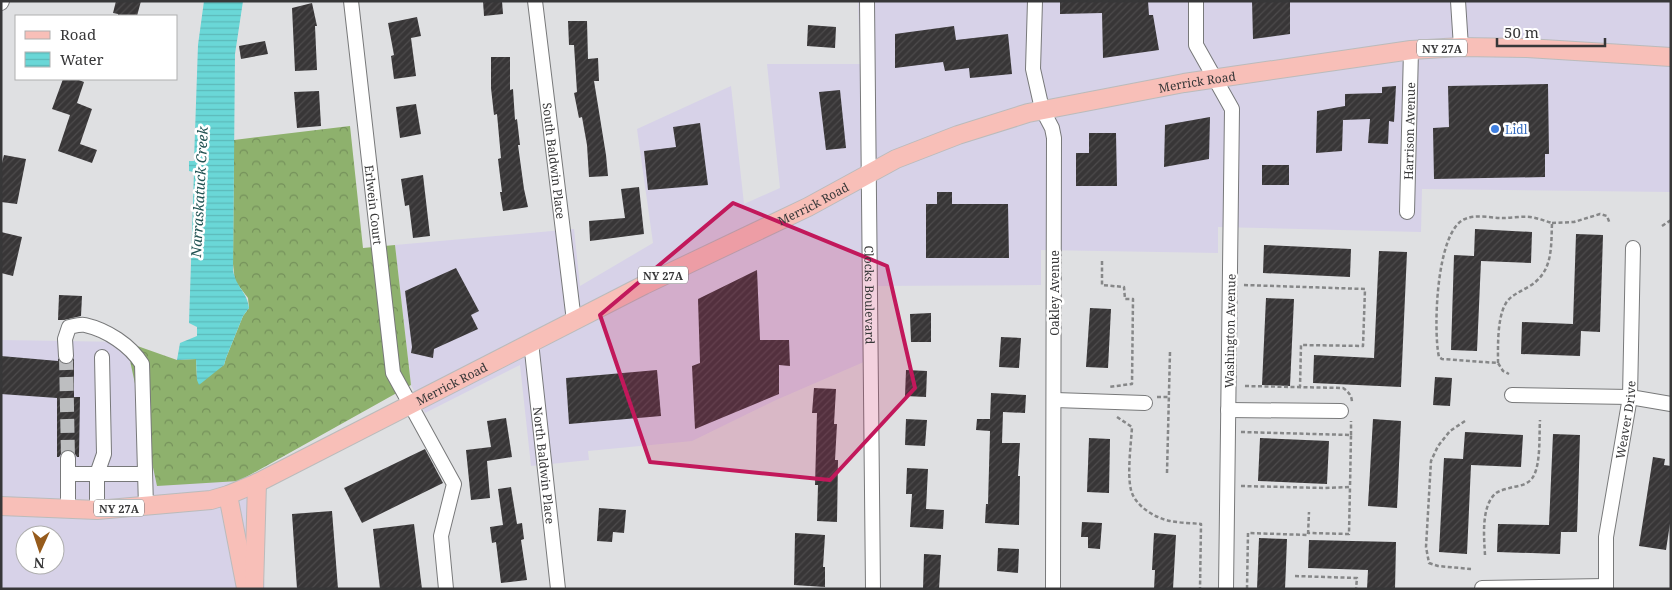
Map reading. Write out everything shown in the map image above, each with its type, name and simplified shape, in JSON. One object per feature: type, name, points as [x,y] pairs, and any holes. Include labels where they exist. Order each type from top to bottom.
[{"type":"main road","name":"Merrick Road","points":[[1,506],[96,510],[211,500],[228,495],[644,285],[824,198],[896,159],[958,135],[1042,109],[1214,78],[1411,50],[1461,47],[1530,48],[1671,58]]},
{"type":"main road","points":[[254,589],[257,482]]},
{"type":"main road","points":[[228,495],[247,589]]},
{"type":"street","name":"Erlwein Court","points":[[351,1],[393,373],[454,484],[441,536],[446,589]]},
{"type":"street","name":"South Baldwin Place","points":[[535,1],[574,321]]},
{"type":"street","name":"Clocks Boulevard","points":[[867,1],[873,589]]},
{"type":"street","name":"Oakley Avenue","points":[[1034,1],[1033,69],[1042,109],[1052,128],[1054,138],[1054,589]]},
{"type":"street","name":"Washington Avenue","points":[[1196,1],[1196,45],[1232,109],[1226,589]]},
{"type":"street","points":[[1458,1],[1461,47]]},
{"type":"street","name":"Harrison Avenue","points":[[1407,212],[1411,50]]},
{"type":"street","name":"Weaver Drive","points":[[1606,587],[1606,537],[1630,397],[1633,248]]},
{"type":"street","points":[[66,356],[65,339],[69,327],[83,325],[118,340],[135,353],[142,364],[144,377],[146,506]]},
{"type":"street","name":"North Baldwin Place","points":[[531,342],[558,589]]},
{"type":"street","points":[[96,510],[97,474],[104,454],[102,357]]},
{"type":"street","points":[[1512,394],[1630,397],[1671,404]]},
{"type":"street","points":[[1054,400],[1144,403]]},
{"type":"street","points":[[1228,410],[1348,412]]},
{"type":"street","points":[[68,458],[68,509]]},
{"type":"street","points":[[68,474],[145,474]]},
{"type":"street","points":[[1482,588],[1606,587]]},
{"type":"path","points":[[1498,363],[1442,359],[1439,357],[1437,323],[1439,282],[1443,255],[1457,225],[1464,219],[1476,217],[1529,217],[1552,223],[1574,222],[1600,214],[1607,216],[1610,224]]},
{"type":"path","points":[[1662,226],[1671,220]]},
{"type":"path","points":[[1509,374],[1503,371],[1498,363],[1498,338],[1505,303],[1514,294],[1540,279],[1546,270],[1550,257],[1552,223]]},
{"type":"path","points":[[1102,261],[1102,285],[1124,287],[1125,299],[1134,299],[1132,384],[1103,389]]},
{"type":"path","points":[[1230,285],[1365,289],[1363,346],[1301,345],[1300,387]]},
{"type":"path","points":[[1167,473],[1170,352]]},
{"type":"path","points":[[1245,386],[1343,388],[1349,392],[1352,398],[1348,412],[1351,435],[1349,534],[1248,534],[1247,589]]},
{"type":"path","points":[[1114,414],[1132,427],[1130,480],[1131,490],[1135,498],[1145,509],[1162,519],[1201,524],[1200,589]]},
{"type":"path","points":[[1485,555],[1485,515],[1490,501],[1495,494],[1524,484],[1532,479],[1537,469],[1540,420]]},
{"type":"path","points":[[1465,422],[1450,431],[1438,446],[1431,461],[1426,547],[1429,563],[1438,566],[1471,569]]},
{"type":"path","points":[[1241,432],[1351,435]]},
{"type":"path","points":[[1239,486],[1350,487]]},
{"type":"path","points":[[1308,533],[1309,512]]},
{"type":"path","points":[[1295,576],[1356,578],[1356,589]]},
{"type":"highlighted area","points":[[733,203],[887,266],[915,388],[830,480],[650,462],[600,315]]},
{"type":"shaded area","points":[[858,1],[1671,1],[1671,192],[1422,189],[1421,232],[1218,227],[1218,253],[1041,250],[1041,285],[866,286],[866,361],[776,400],[692,441],[588,451],[589,460],[531,466],[520,365],[425,413],[411,385],[395,245],[574,229],[580,286],[653,243],[637,129],[731,86],[744,204],[780,188],[767,64],[860,64]]},
{"type":"shaded area","points":[[1,340],[126,342],[239,481],[254,473],[265,589],[1,589]]},
{"type":"green space","points":[[350,126],[363,248],[395,245],[411,385],[239,481],[157,486],[126,342],[177,360],[196,359],[197,380],[224,365],[243,316],[249,308],[248,298],[235,281],[233,264],[234,140]]},
{"type":"water","name":"Narraskatuck Creek","points":[[204,1],[243,1],[235,54],[233,270],[236,281],[246,297],[249,308],[243,316],[224,365],[199,385],[196,359],[177,360],[180,343],[197,336],[197,327],[189,323],[194,172],[189,171],[189,161],[194,161],[198,45]]},
{"type":"building","points":[[116,1],[141,1],[137,15],[118,15],[113,13]]},
{"type":"building","points":[[483,1],[502,1],[503,14],[484,16]]},
{"type":"building","points":[[1060,1],[1148,1],[1149,15],[1153,15],[1159,50],[1103,58],[1102,13],[1060,14]]},
{"type":"building","points":[[1252,1],[1290,1],[1290,34],[1253,39]]},
{"type":"building","points":[[312,3],[317,26],[315,26],[317,70],[295,71],[292,8]]},
{"type":"building","points":[[417,17],[421,36],[411,38],[416,76],[394,79],[391,56],[394,55],[388,23]]},
{"type":"building","points":[[568,21],[587,21],[588,59],[598,58],[599,81],[594,81],[608,176],[589,177],[587,145],[582,117],[579,118],[574,93],[577,92],[574,45],[569,45]]},
{"type":"building","points":[[808,25],[836,27],[835,48],[807,46]]},
{"type":"building","points":[[954,26],[956,40],[1008,34],[1012,74],[970,78],[969,68],[945,71],[943,62],[895,68],[895,34]]},
{"type":"building","points":[[265,41],[268,54],[241,59],[239,46]]},
{"type":"building","points":[[491,57],[510,57],[510,90],[513,89],[515,120],[517,119],[520,145],[518,145],[528,207],[503,211],[500,192],[502,192],[498,159],[501,158],[497,114],[494,115],[491,88]]},
{"type":"building","points":[[63,80],[84,82],[77,103],[92,109],[80,144],[97,150],[92,163],[58,151],[70,115],[52,109]]},
{"type":"building","points":[[1548,84],[1549,154],[1545,154],[1545,177],[1434,179],[1433,128],[1449,127],[1448,86]]},
{"type":"building","points":[[1396,86],[1394,122],[1389,121],[1388,144],[1368,143],[1370,119],[1343,120],[1342,151],[1316,153],[1317,111],[1345,106],[1345,94],[1382,93],[1382,87]]},
{"type":"building","points":[[840,90],[846,148],[826,150],[819,92]]},
{"type":"building","points":[[319,91],[321,126],[297,128],[294,92]]},
{"type":"building","points":[[416,104],[421,134],[400,138],[396,107]]},
{"type":"building","points":[[1210,117],[1209,159],[1164,167],[1165,125]]},
{"type":"building","points":[[700,123],[708,185],[648,190],[644,151],[676,147],[673,127]]},
{"type":"building","points":[[1089,133],[1116,133],[1117,186],[1076,186],[1076,153],[1089,153]]},
{"type":"building","points":[[4,155],[26,159],[17,204],[1,202],[1,167]]},
{"type":"building","points":[[1262,165],[1289,165],[1289,185],[1262,185]]},
{"type":"building","points":[[423,175],[430,236],[413,238],[409,205],[405,206],[401,179]]},
{"type":"building","points":[[639,187],[644,234],[590,241],[589,221],[625,218],[621,189]]},
{"type":"building","points":[[937,192],[952,192],[952,204],[1008,204],[1009,258],[926,258],[926,204],[937,204]]},
{"type":"building","points":[[1475,229],[1532,232],[1531,263],[1481,261],[1477,351],[1451,350],[1454,255],[1474,256]]},
{"type":"building","points":[[1,232],[22,237],[13,276],[1,273]]},
{"type":"building","points":[[1576,234],[1603,235],[1600,332],[1581,331],[1580,356],[1521,354],[1522,322],[1573,324]]},
{"type":"building","points":[[1264,245],[1351,249],[1350,277],[1263,273]]},
{"type":"building","points":[[1379,251],[1407,252],[1401,387],[1313,383],[1314,355],[1374,358]]},
{"type":"building","points":[[456,268],[479,311],[471,315],[478,329],[434,349],[433,358],[411,353],[412,347],[405,291]]},
{"type":"building","points":[[757,270],[760,340],[789,340],[790,366],[779,365],[779,394],[695,429],[692,366],[700,363],[698,299]]},
{"type":"building","points":[[59,295],[82,296],[81,316],[58,320]]},
{"type":"building","points":[[1266,298],[1294,299],[1290,386],[1262,385]]},
{"type":"building","points":[[1090,308],[1111,309],[1108,368],[1086,367]]},
{"type":"building","points":[[931,313],[931,342],[911,342],[910,314]]},
{"type":"building","points":[[1001,337],[1021,338],[1019,368],[999,367]]},
{"type":"building","points":[[1,356],[58,361],[58,358],[62,364],[66,365],[71,363],[74,358],[74,397],[80,397],[79,457],[68,449],[57,457],[57,398],[1,394]]},
{"type":"building","points":[[657,370],[661,416],[569,424],[566,378]]},
{"type":"building","points":[[906,370],[927,371],[926,397],[905,396]]},
{"type":"building","points":[[1435,377],[1452,378],[1450,406],[1433,405]]},
{"type":"building","points":[[814,388],[836,389],[834,424],[837,424],[835,460],[838,460],[837,522],[817,521],[818,485],[815,485],[817,413],[812,413]]},
{"type":"building","points":[[991,393],[1026,395],[1025,413],[1003,412],[1002,443],[1020,443],[1018,476],[1020,476],[1019,525],[985,523],[986,504],[988,504],[990,431],[976,430],[977,419],[990,419]]},
{"type":"building","points":[[506,418],[512,457],[487,461],[490,498],[471,500],[466,450],[491,447],[487,421]]},
{"type":"building","points":[[906,419],[927,420],[925,446],[905,445]]},
{"type":"building","points":[[1373,419],[1401,421],[1397,508],[1368,506]]},
{"type":"building","points":[[1465,432],[1523,435],[1521,467],[1471,465],[1467,554],[1439,552],[1444,458],[1463,459]]},
{"type":"building","points":[[1553,434],[1580,435],[1577,532],[1561,532],[1560,554],[1497,552],[1498,524],[1549,525]]},
{"type":"building","points":[[1089,438],[1110,439],[1109,493],[1087,492]]},
{"type":"building","points":[[1260,438],[1329,441],[1327,484],[1258,481]]},
{"type":"building","points":[[425,449],[443,483],[362,523],[344,488]]},
{"type":"building","points":[[1653,457],[1665,459],[1664,465],[1671,466],[1671,517],[1666,550],[1639,546]]},
{"type":"building","points":[[907,468],[928,469],[926,509],[944,510],[943,529],[910,527],[912,494],[906,494]]},
{"type":"building","points":[[511,487],[517,524],[522,523],[524,539],[521,540],[527,580],[501,583],[496,542],[492,543],[490,527],[503,525],[498,489]]},
{"type":"building","points":[[599,508],[626,510],[624,533],[613,532],[612,542],[597,541]]},
{"type":"building","points":[[332,511],[338,589],[297,589],[292,514]]},
{"type":"building","points":[[1082,522],[1102,523],[1100,549],[1088,548],[1088,537],[1081,537]]},
{"type":"building","points":[[414,524],[422,589],[380,589],[373,529]]},
{"type":"building","points":[[795,533],[825,535],[823,567],[825,567],[825,587],[794,585]]},
{"type":"building","points":[[1154,533],[1176,535],[1173,589],[1154,589],[1155,570],[1152,570]]},
{"type":"building","points":[[1259,538],[1287,539],[1285,589],[1257,589]]},
{"type":"building","points":[[1309,540],[1396,542],[1395,589],[1367,589],[1368,570],[1308,568]]},
{"type":"building","points":[[998,548],[1019,549],[1018,573],[997,571]]},
{"type":"building","points":[[924,554],[941,555],[939,589],[923,589]]},
{"type":"tunnel","points":[[66,356],[68,458]]},
{"type":"place","name":"Lidl","points":[[1495,129]]}]
